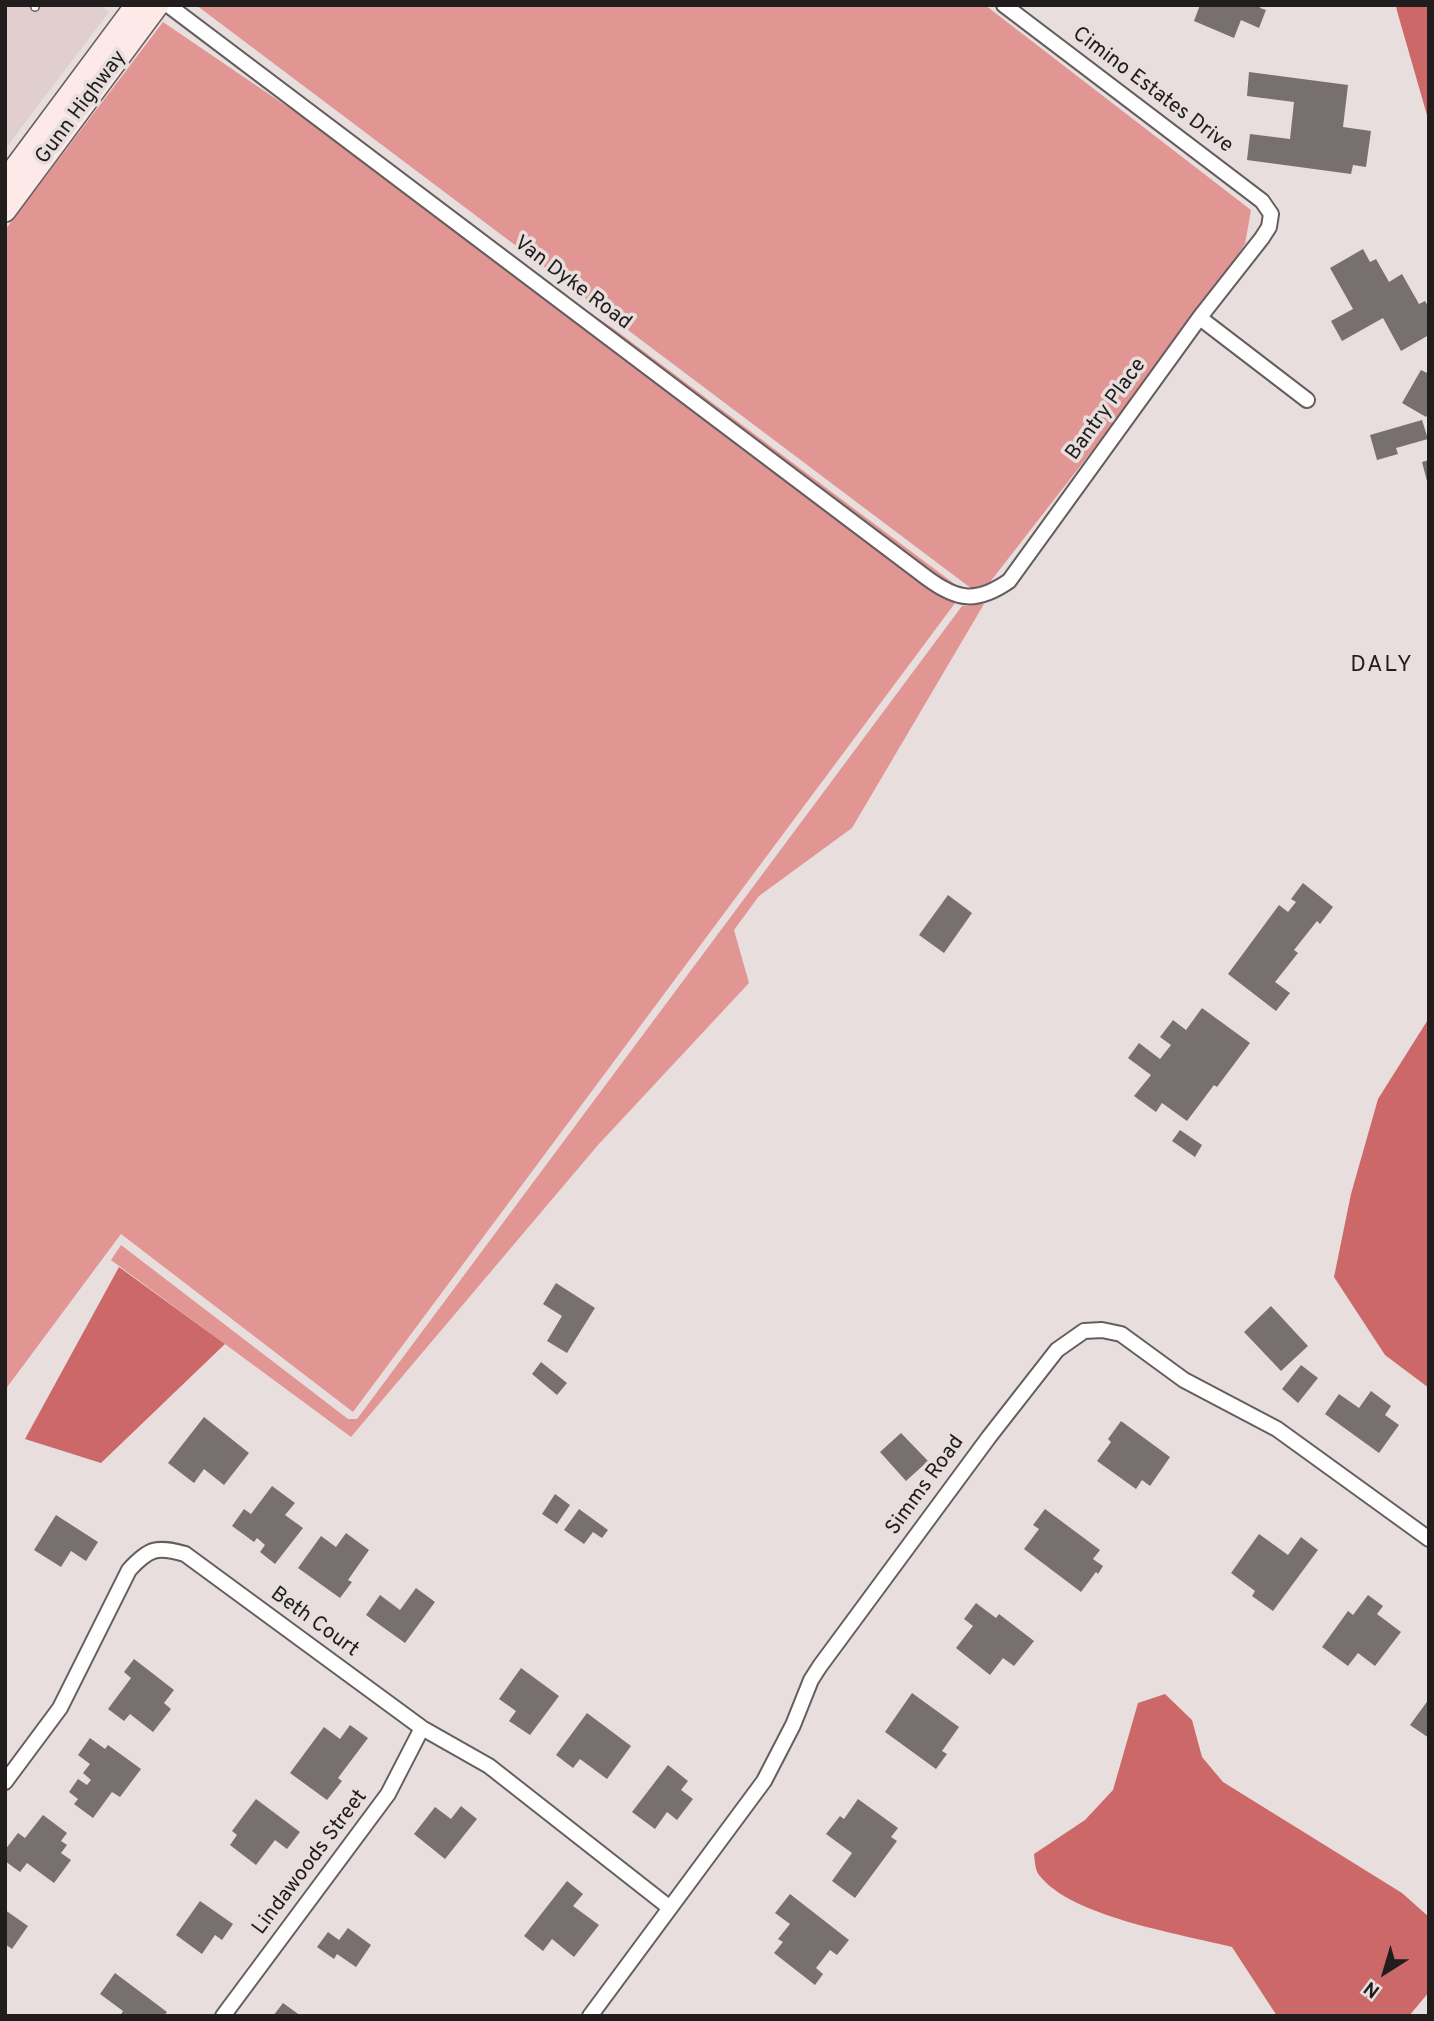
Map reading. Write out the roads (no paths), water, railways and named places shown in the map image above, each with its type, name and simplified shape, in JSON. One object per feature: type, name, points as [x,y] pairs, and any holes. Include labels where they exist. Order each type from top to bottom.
[{"type":"main road","name":"Gunn Highway","points":[[5,181],[136,5]]},
{"type":"main road","name":"Gunn Highway","points":[[5,211],[158,5]]},
{"type":"street","name":"Van Dyke Road","points":[[168,5],[916,570],[952,594]]},
{"type":"street","name":"Cimino Estates Drive","points":[[1004,5],[1262,201],[1271,214]]},
{"type":"street","name":"Bantry Place","points":[[952,594],[967,597],[987,594],[1009,581],[1199,318],[1262,238],[1269,227],[1271,214]]},
{"type":"street","points":[[1199,318],[1307,400]]},
{"type":"street","name":"Simms Road","points":[[590,2016],[764,1782],[820,1666],[980,1448],[1057,1350],[1084,1331],[1102,1330],[1121,1334],[1184,1380],[1277,1429],[1429,1539]]},
{"type":"street","name":"Beth Court","points":[[5,1782],[60,1708],[130,1570],[144,1554],[164,1548],[185,1554],[422,1728],[489,1766],[670,1908]]},
{"type":"street","name":"Lindawoods Street","points":[[223,2016],[388,1794],[422,1728]]},
{"type":"district","name":"DALY","points":[[1382,666]]}]
